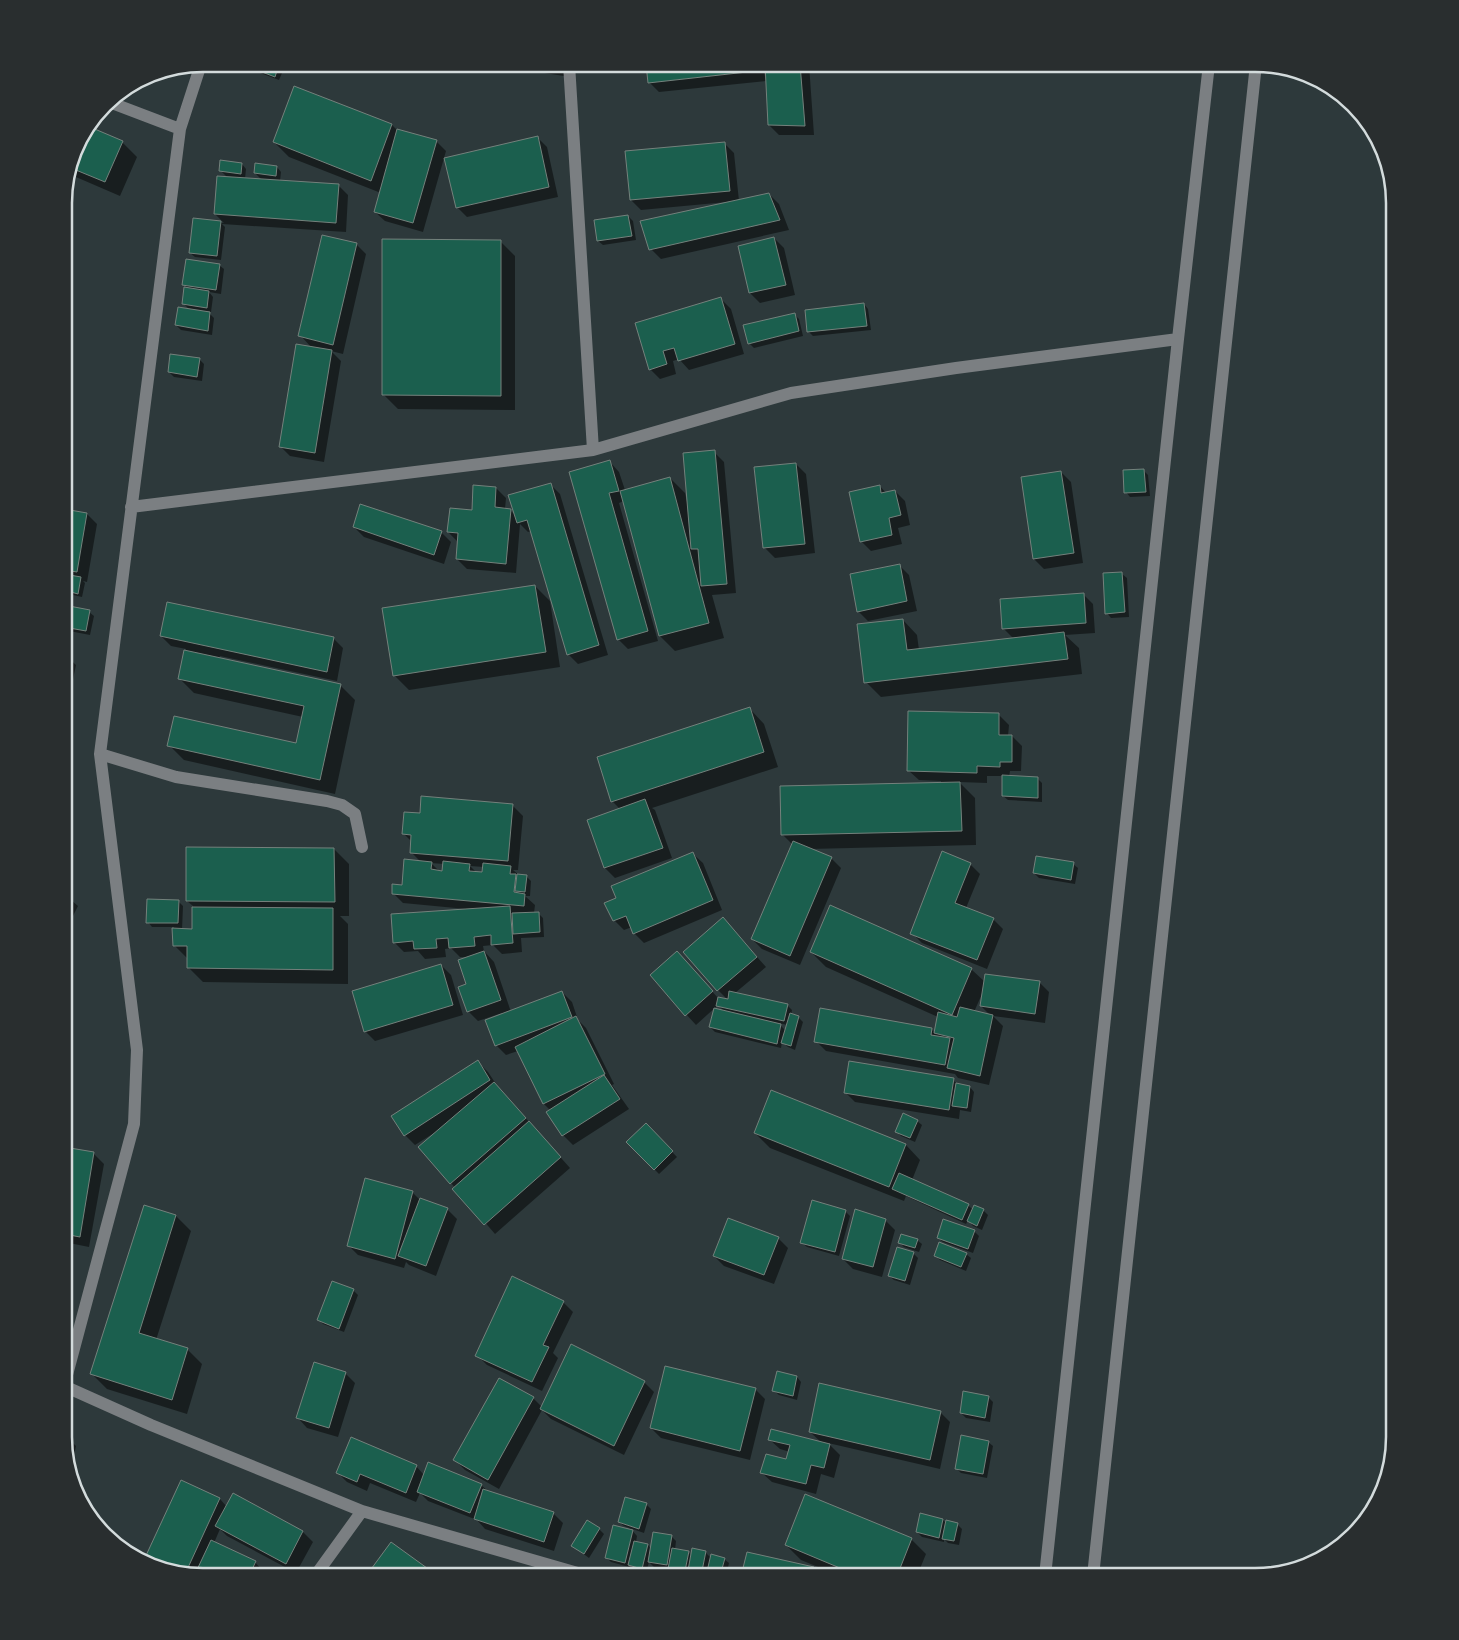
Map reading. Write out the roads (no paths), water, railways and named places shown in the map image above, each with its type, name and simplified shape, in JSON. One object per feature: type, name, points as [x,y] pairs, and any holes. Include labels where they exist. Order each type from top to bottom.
[{"type":"street","points":[[72,1356],[134,1124],[137,1050],[100,754],[180,129],[198,73]]},
{"type":"street","points":[[570,73],[593,450]]},
{"type":"street","points":[[1046,1568],[1208,73]]},
{"type":"street","points":[[1094,1568],[1255,73]]},
{"type":"street","points":[[117,105],[180,129]]},
{"type":"street","points":[[131,507],[593,450],[791,393],[966,367],[1178,339]]},
{"type":"street","points":[[100,754],[176,777],[342,805],[356,814],[362,847]]},
{"type":"street","points":[[72,1390],[151,1425],[362,1511],[560,1568]]},
{"type":"street","points":[[321,1568],[362,1511]]}]
